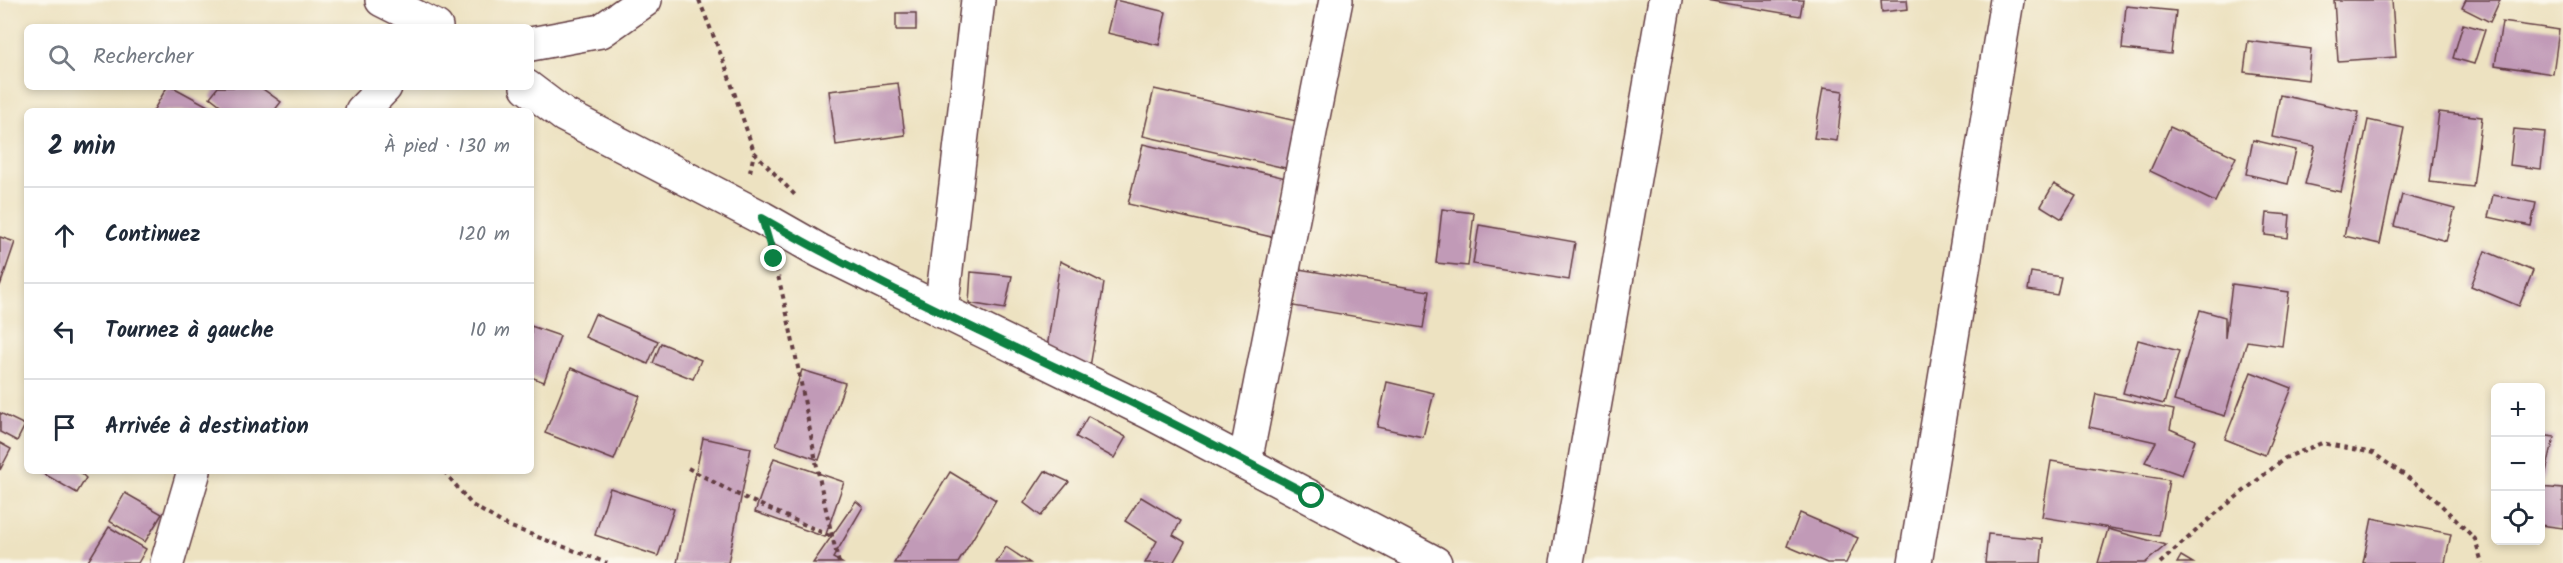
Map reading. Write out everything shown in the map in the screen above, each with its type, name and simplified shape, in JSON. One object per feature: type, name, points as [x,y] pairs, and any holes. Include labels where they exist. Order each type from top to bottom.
[{"type":"street","points":[[382,0],[430,24]]},
{"type":"street","points":[[534,43],[601,31],[645,0]]},
{"type":"street","points":[[941,311],[978,0]]},
{"type":"street","points":[[1245,462],[1336,0]]},
{"type":"street","points":[[1567,563],[1665,0]]},
{"type":"street","points":[[1915,563],[2007,0]]},
{"type":"street","points":[[365,108],[382,90]]},
{"type":"street","points":[[531,90],[564,115],[762,218],[820,251],[1040,361],[1100,387],[1435,563]]},
{"type":"street","points":[[167,563],[193,474]]},
{"type":"path","points":[[699,0],[754,152]]},
{"type":"path","points":[[762,218],[797,354],[825,508],[839,563]]},
{"type":"path","points":[[2160,563],[2214,515],[2285,458],[2322,443],[2373,453],[2427,491],[2475,539],[2482,563]]},
{"type":"path","points":[[688,468],[732,492],[832,537]]},
{"type":"path","points":[[446,474],[472,506],[506,525],[607,563]]},
{"type":"building","points":[[1115,0],[1166,12],[1159,45],[1107,33]]},
{"type":"building","points":[[1706,0],[1803,0],[1800,16]]},
{"type":"building","points":[[1881,0],[1907,0],[1908,9],[1882,12]]},
{"type":"building","points":[[2334,0],[2392,0],[2396,57],[2338,61]]},
{"type":"building","points":[[2466,0],[2500,0],[2490,22],[2462,8]]},
{"type":"building","points":[[2126,6],[2176,11],[2171,54],[2122,49]]},
{"type":"building","points":[[896,13],[916,13],[916,30],[896,30]]},
{"type":"building","points":[[2502,22],[2559,30],[2553,74],[2495,65]]},
{"type":"building","points":[[2463,24],[2485,30],[2474,64],[2453,58]]},
{"type":"building","points":[[2248,41],[2311,49],[2308,80],[2244,72]]},
{"type":"building","points":[[898,83],[905,135],[836,145],[829,91]]},
{"type":"building","points":[[1823,88],[1843,91],[1837,141],[1814,138]]},
{"type":"building","points":[[1154,89],[1310,124],[1299,171],[1143,136]]},
{"type":"building","points":[[165,90],[178,90],[212,108],[155,108]]},
{"type":"building","points":[[216,90],[264,90],[281,102],[276,108],[224,108],[210,97]]},
{"type":"building","points":[[2280,95],[2359,112],[2341,192],[2305,184],[2315,146],[2272,137]]},
{"type":"building","points":[[2439,112],[2482,117],[2473,187],[2430,182]]},
{"type":"building","points":[[2368,120],[2404,128],[2380,244],[2344,236]]},
{"type":"building","points":[[2170,127],[2236,157],[2215,202],[2150,171]]},
{"type":"building","points":[[2514,129],[2545,132],[2541,169],[2510,165]]},
{"type":"building","points":[[2253,140],[2296,150],[2288,184],[2246,174]]},
{"type":"building","points":[[1143,144],[1290,179],[1276,238],[1128,204]]},
{"type":"building","points":[[2054,184],[2076,196],[2062,219],[2041,206]]},
{"type":"building","points":[[2402,195],[2455,209],[2446,241],[2394,226]]},
{"type":"building","points":[[2493,195],[2536,203],[2531,226],[2488,217]]},
{"type":"building","points":[[1442,209],[1474,213],[1468,266],[1436,263]]},
{"type":"building","points":[[2267,213],[2290,215],[2288,238],[2265,235]]},
{"type":"building","points":[[1479,225],[1575,242],[1569,280],[1473,264]]},
{"type":"building","points":[[0,237],[15,242],[0,286]]},
{"type":"building","points":[[2485,251],[2533,271],[2519,306],[2471,286]]},
{"type":"building","points":[[1060,261],[1104,283],[1089,373],[1046,355]]},
{"type":"building","points":[[1299,269],[1429,291],[1423,328],[1293,306]]},
{"type":"building","points":[[971,272],[1012,276],[1005,309],[969,303]]},
{"type":"building","points":[[2031,272],[2061,277],[2057,295],[2028,290]]},
{"type":"building","points":[[2232,284],[2289,292],[2282,346],[2247,341],[2225,416],[2174,401],[2200,310],[2225,317],[2225,338]]},
{"type":"building","points":[[595,314],[658,341],[648,364],[585,337]]},
{"type":"building","points":[[534,327],[560,336],[544,382],[534,378]]},
{"type":"building","points":[[2138,340],[2179,351],[2164,404],[2123,393]]},
{"type":"building","points":[[661,343],[701,360],[693,379],[653,363]]},
{"type":"building","points":[[571,368],[640,396],[614,460],[545,433]]},
{"type":"building","points":[[802,370],[845,383],[819,460],[776,445]]},
{"type":"building","points":[[2251,372],[2292,388],[2265,455],[2225,439]]},
{"type":"building","points":[[1387,382],[1434,393],[1423,437],[1377,427]]},
{"type":"building","points":[[2096,394],[2174,410],[2170,429],[2195,440],[2182,475],[2145,462],[2156,442],[2089,427]]},
{"type":"building","points":[[0,413],[24,425],[17,441],[0,432]]},
{"type":"building","points":[[1088,416],[1126,437],[1114,458],[1076,437]]},
{"type":"building","points":[[2545,436],[2554,437],[2545,477]]},
{"type":"building","points":[[703,438],[751,448],[728,563],[677,563]]},
{"type":"building","points":[[0,443],[11,449],[0,470]]},
{"type":"building","points":[[774,458],[844,482],[825,537],[755,512]]},
{"type":"building","points":[[2051,461],[2169,480],[2159,536],[2042,517]]},
{"type":"building","points":[[1045,471],[1069,482],[1041,516],[1024,503]]},
{"type":"building","points":[[950,472],[996,500],[958,563],[894,563]]},
{"type":"building","points":[[44,474],[82,474],[86,478],[77,493]]},
{"type":"building","points":[[2545,487],[2563,489],[2563,528],[2545,526]]},
{"type":"building","points":[[610,488],[674,509],[658,556],[595,535]]},
{"type":"building","points":[[125,493],[162,514],[145,542],[109,521]]},
{"type":"building","points":[[1141,497],[1181,521],[1173,535],[1185,542],[1173,563],[1145,563],[1157,541],[1125,521]]},
{"type":"building","points":[[856,501],[863,507],[833,558],[842,563],[813,563]]},
{"type":"building","points":[[1800,513],[1858,538],[1846,563],[1827,563],[1787,546]]},
{"type":"building","points":[[2372,518],[2451,534],[2445,563],[2363,563]]},
{"type":"building","points":[[109,527],[146,549],[138,563],[87,563]]},
{"type":"building","points":[[2108,529],[2166,545],[2145,563],[2098,563]]},
{"type":"building","points":[[1988,534],[2043,539],[2041,563],[1985,563]]},
{"type":"building","points":[[1006,547],[1030,563],[996,563]]},
{"type":"building","points":[[2181,556],[2193,563],[2177,563]]},
{"type":"route","points":[[774,259],[762,218],[820,251],[1040,361],[1100,387],[1312,496]]}]
